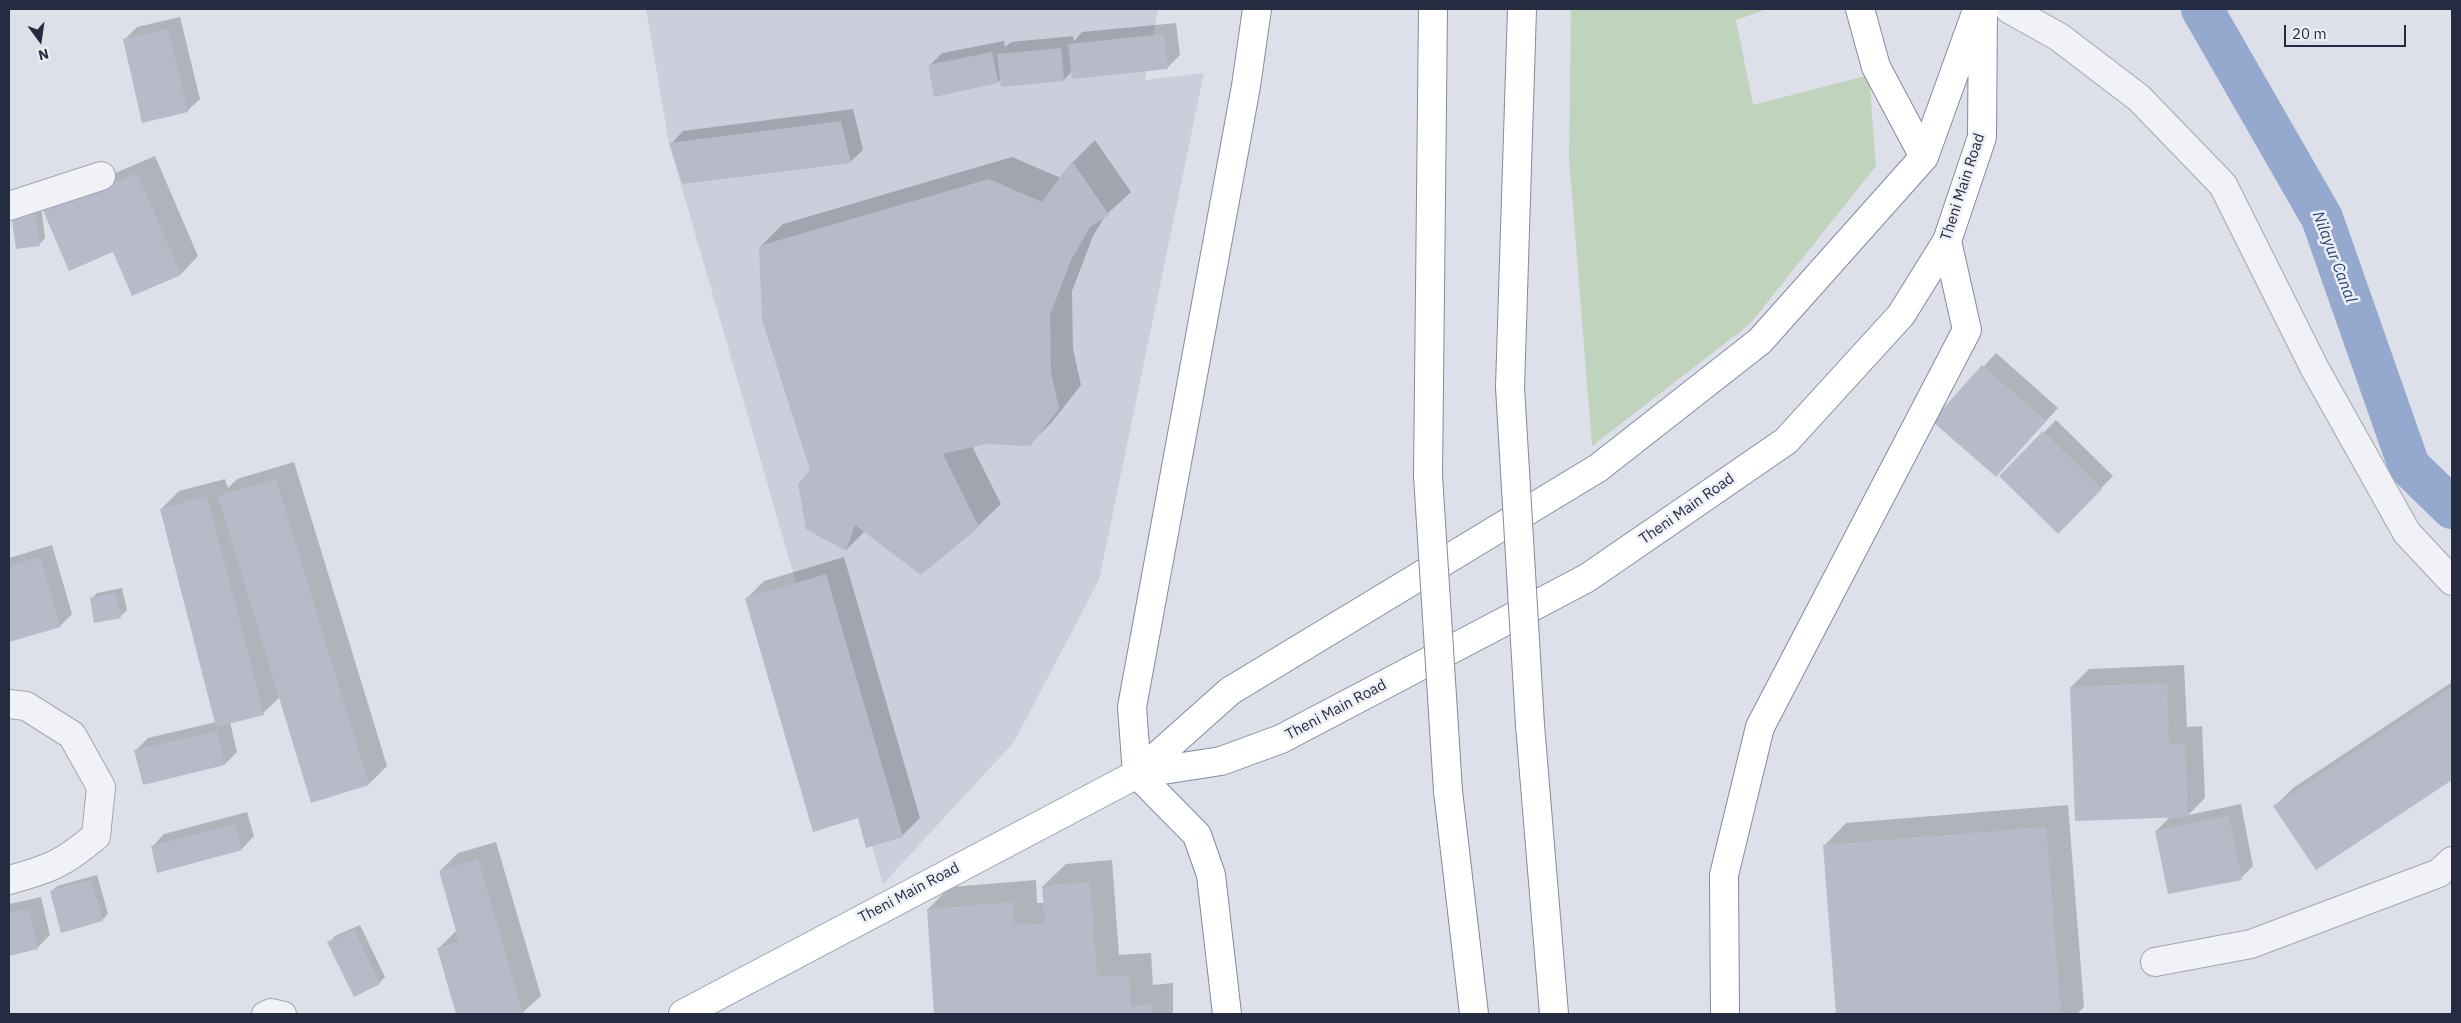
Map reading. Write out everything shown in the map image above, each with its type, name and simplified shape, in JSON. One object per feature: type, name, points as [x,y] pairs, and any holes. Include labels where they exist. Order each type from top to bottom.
[{"type":"main road","points":[[1227,1014],[1212,875],[1197,835],[1137,774],[1132,707],[1246,86],[1257,9]]},
{"type":"main road","points":[[1433,9],[1428,476],[1448,791],[1474,1014]]},
{"type":"main road","points":[[1522,9],[1510,386],[1530,725],[1554,1014]]},
{"type":"main road","points":[[1860,9],[1876,67],[1924,157]]},
{"type":"main road","name":"Theni Main Road","points":[[683,1014],[1137,774],[1230,691],[1598,468],[1760,341],[1924,157],[1977,9]]},
{"type":"main road","name":"Theni Main Road","points":[[1137,774],[1221,762],[1281,739],[1587,578],[1786,441],[1901,316],[1947,241],[1982,137],[1983,9]]},
{"type":"main road","points":[[1725,1014],[1724,875],[1760,727],[1967,330],[1947,241]]},
{"type":"street","points":[[2009,9],[2059,37],[2139,98],[2223,185],[2315,369],[2407,533],[2452,581]]},
{"type":"street","points":[[9,206],[101,176]]},
{"type":"street","points":[[9,704],[26,706],[72,735],[101,787],[96,836],[72,856],[46,870],[9,880]]},
{"type":"street","points":[[2155,962],[2251,944],[2438,873],[2452,862]]},
{"type":"lane","points":[[264,1014],[271,1011],[284,1014]]},
{"type":"shaded area","points":[[646,9],[1158,9],[1145,80],[1204,73],[1099,580],[1014,742],[883,884],[669,143]]},
{"type":"green space","points":[[1571,9],[1768,9],[1736,20],[1753,105],[1869,75],[1876,166],[1750,324],[1592,446],[1569,158]]},
{"type":"building","points":[[168,29],[188,112],[142,123],[123,39]]},
{"type":"building","points":[[1164,34],[1168,69],[1072,79],[1068,44]]},
{"type":"building","points":[[1061,48],[1064,81],[1001,87],[997,54]]},
{"type":"building","points":[[992,52],[998,83],[934,97],[928,65]]},
{"type":"building","points":[[841,121],[851,163],[682,184],[669,143]]},
{"type":"building","points":[[1072,161],[1109,215],[1090,227],[1071,260],[1050,315],[1051,372],[1059,409],[1030,446],[986,444],[943,454],[979,527],[921,575],[855,525],[846,551],[806,529],[798,484],[810,470],[762,320],[759,246],[989,179],[1042,202]]},
{"type":"building","points":[[137,173],[181,275],[132,296],[113,252],[69,271],[42,208],[79,192],[81,197]]},
{"type":"building","points":[[35,211],[40,246],[16,249],[11,214]]},
{"type":"building","points":[[1982,365],[2046,421],[1996,477],[1932,421]]},
{"type":"building","points":[[2043,431],[2102,489],[2058,534],[1999,476]]},
{"type":"building","points":[[276,479],[369,785],[311,803],[218,496]]},
{"type":"building","points":[[207,496],[264,715],[216,727],[160,509]]},
{"type":"building","points":[[40,557],[61,627],[9,642],[9,566]]},
{"type":"building","points":[[826,574],[903,837],[866,848],[858,818],[813,832],[745,598]]},
{"type":"building","points":[[116,593],[121,618],[94,623],[90,598]]},
{"type":"building","points":[[2167,683],[2169,744],[2185,744],[2188,817],[2075,821],[2070,687]]},
{"type":"building","points":[[2452,687],[2452,780],[2316,870],[2273,806]]},
{"type":"building","points":[[217,731],[225,765],[143,785],[134,750]]},
{"type":"building","points":[[2229,816],[2242,880],[2168,894],[2155,831]]},
{"type":"building","points":[[235,824],[242,850],[157,873],[151,846]]},
{"type":"building","points":[[2046,827],[2061,1014],[1836,1014],[1823,845]]},
{"type":"building","points":[[478,859],[523,1014],[456,1014],[437,948],[459,941],[439,871]]},
{"type":"building","points":[[91,880],[103,921],[61,933],[50,891]]},
{"type":"building","points":[[1090,882],[1097,977],[1129,975],[1131,1006],[1151,1005],[1151,1014],[934,1014],[927,909],[1013,902],[1015,925],[1045,923],[1042,886]]},
{"type":"building","points":[[29,909],[38,949],[9,956],[9,913]]},
{"type":"building","points":[[354,930],[380,984],[354,997],[327,942]]},
{"type":"waterway","name":"Nilayur Canal","points":[[2202,9],[2322,218],[2409,466],[2452,508]]}]
